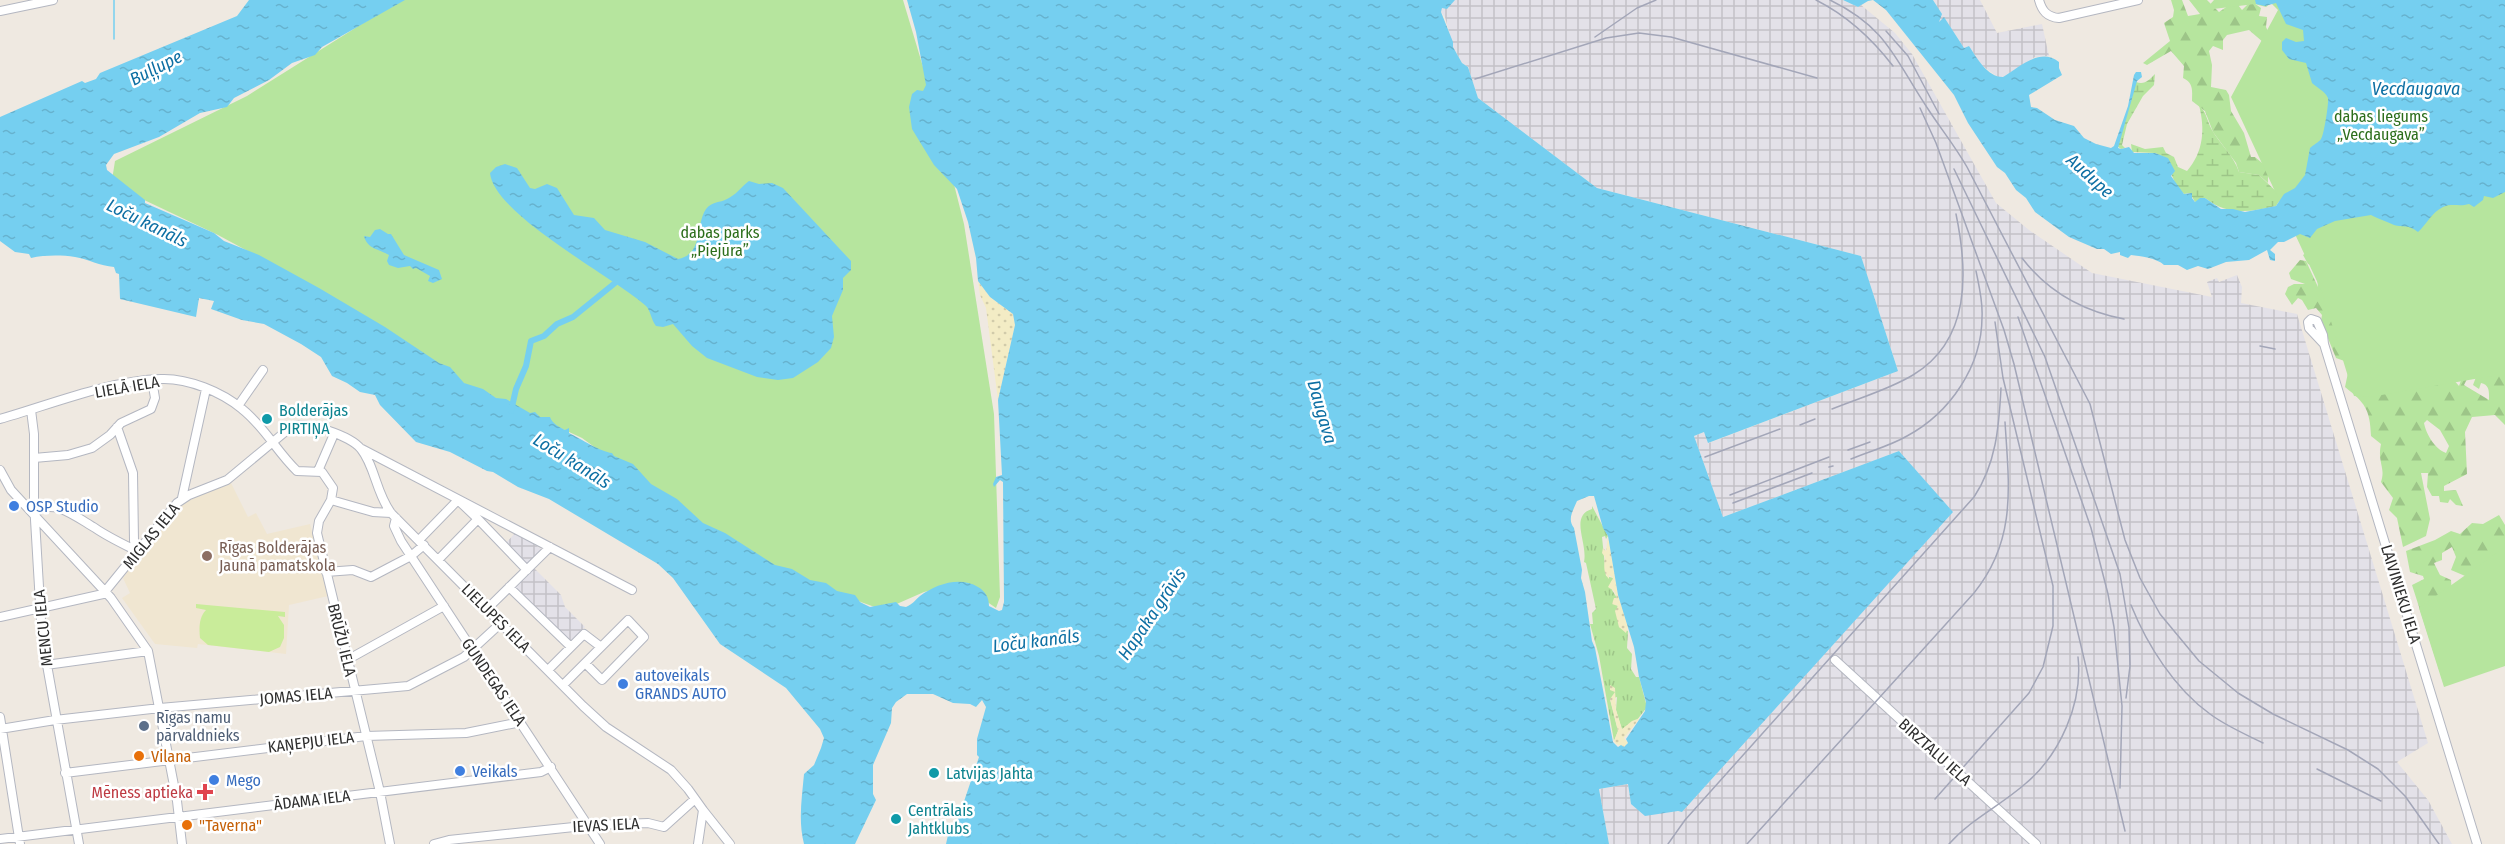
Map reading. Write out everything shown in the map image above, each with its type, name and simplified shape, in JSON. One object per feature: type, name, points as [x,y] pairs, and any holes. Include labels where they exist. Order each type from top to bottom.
[{"type":"street","points":[[0,11],[53,0]]},
{"type":"street","points":[[2039,0],[2046,14],[2059,18],[2138,0]]},
{"type":"street","name":"LAIVINIEKU IELA","points":[[2324,344],[2477,844]]},
{"type":"street","points":[[238,406],[263,370]]},
{"type":"street","points":[[34,458],[68,455],[92,448],[129,417],[152,408],[155,398],[152,380]]},
{"type":"street","name":"LIELĀ IELA","points":[[0,419],[118,386],[152,380],[172,380],[206,389],[238,406],[273,441]]},
{"type":"street","points":[[182,498],[206,389]]},
{"type":"street","name":"MENCU IELA","points":[[31,410],[39,610],[55,720],[79,844]]},
{"type":"street","points":[[394,516],[331,500],[333,488],[325,475],[318,471],[297,471],[273,441],[296,425],[310,426],[334,434],[632,590]]},
{"type":"street","points":[[117,427],[133,473],[134,541],[138,551]]},
{"type":"street","points":[[318,471],[334,434]]},
{"type":"street","name":"MIGLAS IELA","points":[[106,592],[182,498],[227,480],[273,441]]},
{"type":"street","name":"LIELUPES IELA","points":[[361,449],[379,495],[394,516],[606,727],[671,770],[730,844]]},
{"type":"street","points":[[0,470],[11,490],[35,513],[106,592],[148,651],[180,817],[182,844]]},
{"type":"street","name":"BRŪŽU IELA","points":[[331,500],[317,526],[317,539],[380,792],[390,844]]},
{"type":"street","points":[[460,501],[527,570]]},
{"type":"street","points":[[326,572],[353,570],[371,577],[411,556],[456,502],[460,501]]},
{"type":"street","points":[[35,513],[41,508],[48,507],[72,513],[92,527],[138,551]]},
{"type":"street","name":"GUNDEGAS IELA","points":[[394,516],[394,526],[411,556],[600,844]]},
{"type":"street","points":[[438,560],[478,519]]},
{"type":"street","points":[[495,537],[507,524]]},
{"type":"street","points":[[487,609],[550,547]]},
{"type":"street","points":[[509,587],[571,647]]},
{"type":"street","points":[[0,617],[98,597],[106,592]]},
{"type":"street","points":[[347,660],[444,606]]},
{"type":"street","points":[[563,685],[585,663],[601,647],[628,620],[644,637],[602,680],[585,663]]},
{"type":"street","name":"JOMAS IELA","points":[[1,729],[55,720],[160,708],[391,689],[413,684],[453,664],[473,650],[501,623]]},
{"type":"street","points":[[548,670],[587,634],[601,647]]},
{"type":"street","points":[[46,665],[148,651]]},
{"type":"street","name":"BIRZTALU IELA","points":[[1835,660],[2036,844]]},
{"type":"street","points":[[0,717],[19,840]]},
{"type":"street","name":"KAŅEPJU IELA","points":[[65,772],[366,736],[466,733],[521,722]]},
{"type":"street","name":"ĀDAMA IELA","points":[[0,839],[19,840],[76,829],[541,772],[551,767]]},
{"type":"street","name":"IEVAS IELA","points":[[434,844],[449,840],[588,825],[648,823],[664,827],[695,799]]},
{"type":"street","points":[[698,844],[703,810]]},
{"type":"shaded area","points":[[1455,0],[1843,0],[1858,7],[1861,5],[1895,33],[1912,54],[1996,203],[2029,230],[2092,273],[2212,297],[2207,282],[2217,278],[2219,282],[2237,275],[2242,287],[2241,303],[2297,314],[2428,743],[2397,762],[2428,800],[2452,844],[1609,844],[1599,789],[1628,784],[1631,804],[1682,812],[1952,512],[1899,451],[1723,517],[1694,436],[1704,432],[1709,443],[1898,371],[1861,256],[1597,188],[1478,98],[1468,67],[1462,63],[1453,47],[1445,17],[1441,12],[1442,8],[1447,8]]},
{"type":"shaded area","points":[[1933,0],[1980,0],[1997,33],[2042,24],[2049,56],[2035,57],[2003,77],[1998,77],[1981,65],[1969,46],[1964,48],[1944,18],[1939,23],[1937,6]]},
{"type":"shaded area","name":"Rīgas Bolderājas Jaunā pamatskola","points":[[230,481],[248,517],[256,513],[267,534],[310,524],[328,596],[289,605],[286,654],[198,644],[197,648],[155,644],[122,598],[130,593],[123,578],[178,505],[187,499],[224,486]]},
{"type":"shaded area","points":[[516,532],[544,551],[527,567],[505,544]]},
{"type":"shaded area","points":[[533,567],[561,595],[565,607],[585,627],[569,642],[512,587]]},
{"type":"green space","name":"dabas parks „Piejūra”","points":[[400,0],[903,0],[932,97],[964,224],[994,414],[1000,597],[996,608],[960,583],[924,592],[883,610],[772,570],[722,540],[582,438],[452,378],[277,267],[218,235],[121,189],[112,180],[115,161],[247,96]]},
{"type":"green space","points":[[2171,0],[2182,0],[2188,16],[2200,14],[2189,0],[2207,0],[2219,12],[2235,1],[2242,10],[2251,1],[2261,8],[2259,16],[2267,17],[2266,27],[2270,36],[2264,43],[2249,30],[2227,35],[2223,40],[2223,50],[2213,46],[2209,51],[2212,65],[2211,87],[2226,90],[2229,95],[2231,111],[2244,133],[2251,157],[2255,157],[2268,168],[2268,183],[2259,175],[2239,172],[2236,163],[2213,132],[2205,111],[2192,101],[2191,85],[2183,78],[2184,66],[2171,51],[2147,65],[2143,63],[2170,41],[2164,23],[2173,17],[2174,10]]},
{"type":"green space","name":"dabas liegums „Vecdaugava”","points":[[2214,0],[2505,0],[2505,379],[2504,376],[2492,376],[2370,397],[2354,396],[2322,292],[2231,97],[2278,10],[2271,3],[2266,7],[2255,4],[2205,10]]},
{"type":"green space","points":[[2155,74],[2154,85],[2143,96],[2127,124],[2122,145],[2125,148],[2121,149],[2117,146],[2136,82],[2149,80]]},
{"type":"green space","points":[[2199,105],[2239,172],[2259,175],[2282,197],[2276,206],[2239,211],[2222,208],[2205,198],[2195,202],[2190,193],[2184,194],[2176,185],[2164,157],[2155,153],[2132,152],[2131,144],[2145,149],[2163,147],[2166,153],[2174,157],[2178,167],[2187,171],[2197,156],[2202,140]]},
{"type":"green space","points":[[2313,248],[2505,328],[2505,425],[2495,415],[2472,417],[2465,432],[2467,474],[2444,486],[2444,491],[2456,490],[2463,506],[2456,505],[2450,499],[2448,503],[2440,502],[2439,496],[2432,496],[2427,487],[2428,473],[2421,473],[2430,519],[2426,536],[2403,547],[2397,518],[2389,510],[2393,498],[2381,482],[2383,472],[2380,456],[2381,444],[2371,436],[2365,407],[2345,387],[2350,363],[2336,358],[2321,321],[2322,315],[2316,308],[2308,310],[2298,298],[2292,305],[2285,294],[2288,287],[2294,284],[2305,284],[2291,279],[2289,273],[2300,260],[2306,261],[2318,287],[2316,267],[2308,264],[2303,255]],"holes":[[[2479,369],[2473,385],[2479,389],[2481,383],[2486,385],[2489,400],[2464,385],[2468,377],[2463,375],[2459,386],[2452,378]],[[2427,420],[2440,430],[2449,446],[2446,453],[2438,448],[2429,436],[2424,423]]]},
{"type":"green space","points":[[1592,506],[1608,536],[1606,539],[1605,536],[1602,537],[1606,576],[1613,578],[1612,590],[1617,598],[1619,627],[1628,631],[1627,648],[1632,654],[1631,669],[1636,677],[1639,677],[1647,707],[1637,720],[1622,730],[1616,710],[1617,697],[1610,699],[1618,731],[1614,741],[1599,656],[1590,624],[1593,624],[1592,613],[1596,609],[1584,562],[1580,524],[1585,513],[1592,509]]},
{"type":"green space","points":[[2499,515],[2505,525],[2505,554],[2477,581],[2451,570],[2456,557],[2452,547],[2442,553],[2442,560],[2434,563],[2440,575],[2451,580],[2452,595],[2444,685],[2412,585],[2424,579],[2423,576],[2410,572],[2406,551],[2451,531],[2460,534],[2472,523],[2483,524]]},
{"type":"green space","points":[[2505,547],[2505,666],[2444,687],[2419,608]]},
{"type":"green space","points":[[196,604],[285,612],[285,617],[278,616],[284,625],[284,638],[280,647],[269,652],[208,645],[200,638],[201,619],[206,610],[196,608]]},
{"type":"sand","points":[[978,281],[990,297],[1013,314],[1015,325],[998,400],[986,308],[980,295]]},
{"type":"sand","points":[[1608,536],[1618,595],[1628,627],[1626,633],[1619,627],[1615,611],[1618,606],[1612,604],[1614,598],[1617,598],[1614,591],[1608,587],[1613,578],[1609,575],[1609,579],[1605,572],[1605,557],[1602,553],[1603,548],[1606,551]]},
{"type":"sand","points":[[1610,685],[1615,688],[1616,710],[1622,729],[1640,718],[1624,738],[1628,743],[1624,747],[1614,741],[1618,731],[1610,699],[1615,692],[1610,690]]},
{"type":"water","points":[[249,0],[405,0],[322,47],[315,55],[292,63],[269,80],[234,98],[227,107],[200,113],[159,137],[114,154],[106,165],[107,170],[145,200],[145,203],[214,233],[224,241],[259,255],[319,288],[385,327],[439,363],[450,367],[464,383],[483,389],[496,398],[506,399],[530,413],[535,412],[540,417],[550,417],[560,428],[565,430],[569,428],[569,433],[633,464],[651,484],[677,499],[703,523],[725,533],[775,565],[792,569],[810,580],[826,583],[837,591],[855,595],[860,602],[870,607],[896,602],[906,607],[933,588],[956,582],[971,584],[985,592],[989,606],[999,611],[1002,610],[1004,602],[1003,482],[1000,480],[994,487],[993,484],[996,477],[1002,475],[998,400],[1015,325],[1013,314],[990,297],[978,281],[976,258],[968,222],[957,189],[934,165],[912,129],[909,107],[912,94],[917,90],[923,91],[926,85],[916,32],[907,0],[1455,0],[1447,9],[1442,8],[1441,12],[1453,47],[1462,63],[1468,67],[1478,98],[1597,188],[1861,256],[1898,371],[1708,443],[1704,432],[1694,436],[1723,517],[1899,451],[1953,512],[1682,812],[1645,816],[1631,804],[1628,784],[1599,789],[1609,844],[946,844],[948,835],[953,834],[979,757],[977,739],[986,707],[982,700],[976,707],[970,704],[953,703],[933,694],[907,694],[892,708],[891,723],[873,765],[873,794],[876,800],[855,844],[804,844],[801,818],[804,774],[814,765],[821,748],[824,738],[820,729],[786,688],[720,644],[673,578],[658,564],[549,499],[518,487],[493,472],[450,452],[416,442],[380,405],[375,395],[360,392],[332,376],[321,357],[264,324],[242,320],[211,309],[214,301],[199,298],[196,317],[120,299],[119,274],[116,273],[114,267],[70,256],[31,258],[29,254],[15,252],[0,241],[0,117],[82,81],[85,83],[96,79],[100,73],[237,16]],"holes":[[[1594,496],[1603,528],[1608,536],[1618,595],[1634,647],[1646,702],[1645,711],[1626,739],[1628,743],[1624,747],[1621,745],[1618,747],[1613,742],[1571,521],[1577,501]]]},
{"type":"water","points":[[1843,0],[1873,0],[1858,7]]},
{"type":"water","points":[[1873,0],[1933,0],[1942,14],[1939,22],[1944,17],[1964,48],[1969,46],[1983,66],[1997,76],[2003,77],[2037,58],[2052,58],[2059,62],[2062,75],[2029,95],[2031,107],[2037,108],[2055,120],[2074,126],[2084,138],[2096,144],[2111,148],[2114,146],[2128,106],[2134,75],[2136,72],[2141,72],[2142,77],[2137,81],[2118,148],[2129,147],[2134,153],[2155,153],[2168,158],[2175,171],[2171,176],[2184,194],[2192,193],[2195,202],[2200,198],[2205,198],[2221,209],[2245,212],[2276,206],[2284,194],[2295,188],[2305,175],[2310,148],[2322,136],[2328,101],[2325,93],[2312,83],[2306,63],[2289,59],[2282,50],[2282,42],[2286,38],[2296,42],[2304,41],[2303,30],[2286,24],[2276,3],[2265,6],[2256,4],[2255,0],[2505,0],[2505,192],[2493,198],[2484,196],[2483,200],[2474,207],[2469,204],[2443,207],[2435,212],[2418,232],[2371,215],[2335,221],[2317,229],[2310,238],[2300,234],[2284,242],[2278,242],[2270,250],[2275,254],[2275,261],[2270,260],[2267,250],[2249,260],[2226,262],[2208,269],[2198,266],[2187,270],[2178,265],[2164,265],[2144,257],[2131,255],[2128,258],[2120,255],[2120,252],[2111,254],[2104,249],[2097,249],[2069,237],[2035,212],[2005,173],[1997,167],[1968,123],[1954,95],[1886,10]]},
{"type":"water","points":[[505,164],[517,168],[530,188],[535,189],[547,184],[557,188],[574,215],[594,218],[605,230],[645,242],[678,259],[692,251],[698,238],[703,216],[711,205],[730,197],[749,181],[759,184],[772,183],[783,188],[851,261],[851,270],[843,278],[843,290],[832,316],[834,337],[831,348],[818,362],[793,378],[778,380],[757,377],[707,358],[692,346],[673,324],[663,327],[656,326],[646,306],[533,226],[512,207],[497,190],[490,173],[496,167]]},
{"type":"water","points":[[380,229],[391,234],[404,255],[439,270],[442,279],[433,283],[428,281],[430,276],[416,268],[413,269],[410,266],[398,268],[389,265],[387,261],[389,255],[368,244],[364,236],[370,237],[375,230]]},
{"type":"waterway","points":[[114,0],[114,39]]},
{"type":"waterway","points":[[511,411],[516,389],[526,366],[531,341],[544,336],[557,324],[573,317],[615,283]]},
{"type":"railway","points":[[1595,37],[1637,8],[1656,0]]},
{"type":"railway","points":[[1816,0],[1838,13],[1858,29],[1893,66]]},
{"type":"railway","points":[[1830,0],[1850,11],[1878,34],[1898,60],[1967,167],[2090,404],[2125,540],[2140,578],[2160,614],[2199,661],[2238,693],[2273,714],[2348,750],[2378,769],[2405,796],[2439,844]]},
{"type":"railway","points":[[1886,31],[1908,56],[1939,114]]},
{"type":"railway","points":[[1475,79],[1606,38],[1639,33],[1671,37],[1817,78]]},
{"type":"railway","points":[[1920,108],[1936,143],[2004,330],[2014,364],[2125,831]]},
{"type":"railway","points":[[1954,169],[2045,357],[2120,574],[2129,628],[2130,666],[2126,698]]},
{"type":"railway","points":[[1832,409],[1913,375],[1932,360],[1946,343],[1961,303],[1963,281],[1963,259],[1956,214]]},
{"type":"railway","points":[[2022,258],[2043,281],[2067,298],[2094,311],[2124,319]]},
{"type":"railway","points":[[1851,459],[1894,443],[1923,426],[1937,415],[1961,386],[1970,370],[1981,335],[1982,305],[1976,271]]},
{"type":"railway","points":[[2018,317],[2091,528],[2108,594],[2114,627],[2122,706],[2120,788]]},
{"type":"railway","points":[[1935,799],[2029,693],[2043,667],[2053,626],[2053,586],[2003,378],[1995,322]]},
{"type":"railway","points":[[2260,346],[2275,349]]},
{"type":"railway","points":[[1668,844],[1685,820],[1974,497],[1992,458],[2001,388]]},
{"type":"railway","points":[[1800,425],[1815,419]]},
{"type":"railway","points":[[1747,844],[1974,593],[1988,573],[1998,553],[2007,512],[2008,468],[2005,422]]},
{"type":"railway","points":[[1705,457],[1780,429]]},
{"type":"railway","points":[[1848,450],[1870,442]]},
{"type":"railway","points":[[1730,495],[1829,457]]},
{"type":"railway","points":[[1829,467],[1833,466]]},
{"type":"railway","points":[[1733,503],[1812,473]]},
{"type":"railway","points":[[2131,605],[2163,665],[2185,692],[2216,718],[2263,743]]},
{"type":"railway","points":[[1949,844],[1967,827],[2025,784],[2049,758],[2073,710],[2079,674],[2078,657]]},
{"type":"railway","points":[[2317,769],[2381,801]]},
{"type":"place","name":"Bolderājas PIRTIŅA","points":[[267,419]]},
{"type":"place","name":"OSP Studio","points":[[14,506]]},
{"type":"place","name":"Rīgas Bolderājas Jaunā pamatskola","points":[[207,556]]},
{"type":"place","name":"autoveikals GRANDS AUTO","points":[[623,684]]},
{"type":"place","name":"Rīgas namu pārvaldnieks","points":[[144,726]]},
{"type":"place","name":"Vilana","points":[[139,756]]},
{"type":"place","name":"Veikals","points":[[460,771]]},
{"type":"place","name":"Latvijas Jahta","points":[[934,773]]},
{"type":"place","name":"Mego","points":[[214,780]]},
{"type":"place","name":"Mēness aptieka","points":[[205,792]]},
{"type":"place","name":"Centrālais Jahtklubs","points":[[896,819]]},
{"type":"place","name":"\"Taverna\"","points":[[187,825]]},
{"type":"water label","name":"Buļļupe","points":[[156,68]]},
{"type":"water label","name":"Vecdaugava","points":[[2416,89]]},
{"type":"water label","name":"Audupe","points":[[2090,176]]},
{"type":"water label","name":"Loču kanāls","points":[[147,223]]},
{"type":"water label","name":"Daugava","points":[[1322,412]]},
{"type":"water label","name":"Loču kanāls","points":[[572,461]]},
{"type":"water label","name":"Hapaka grāvis","points":[[1152,614]]},
{"type":"water label","name":"Loču kanāls","points":[[1036,641]]}]
